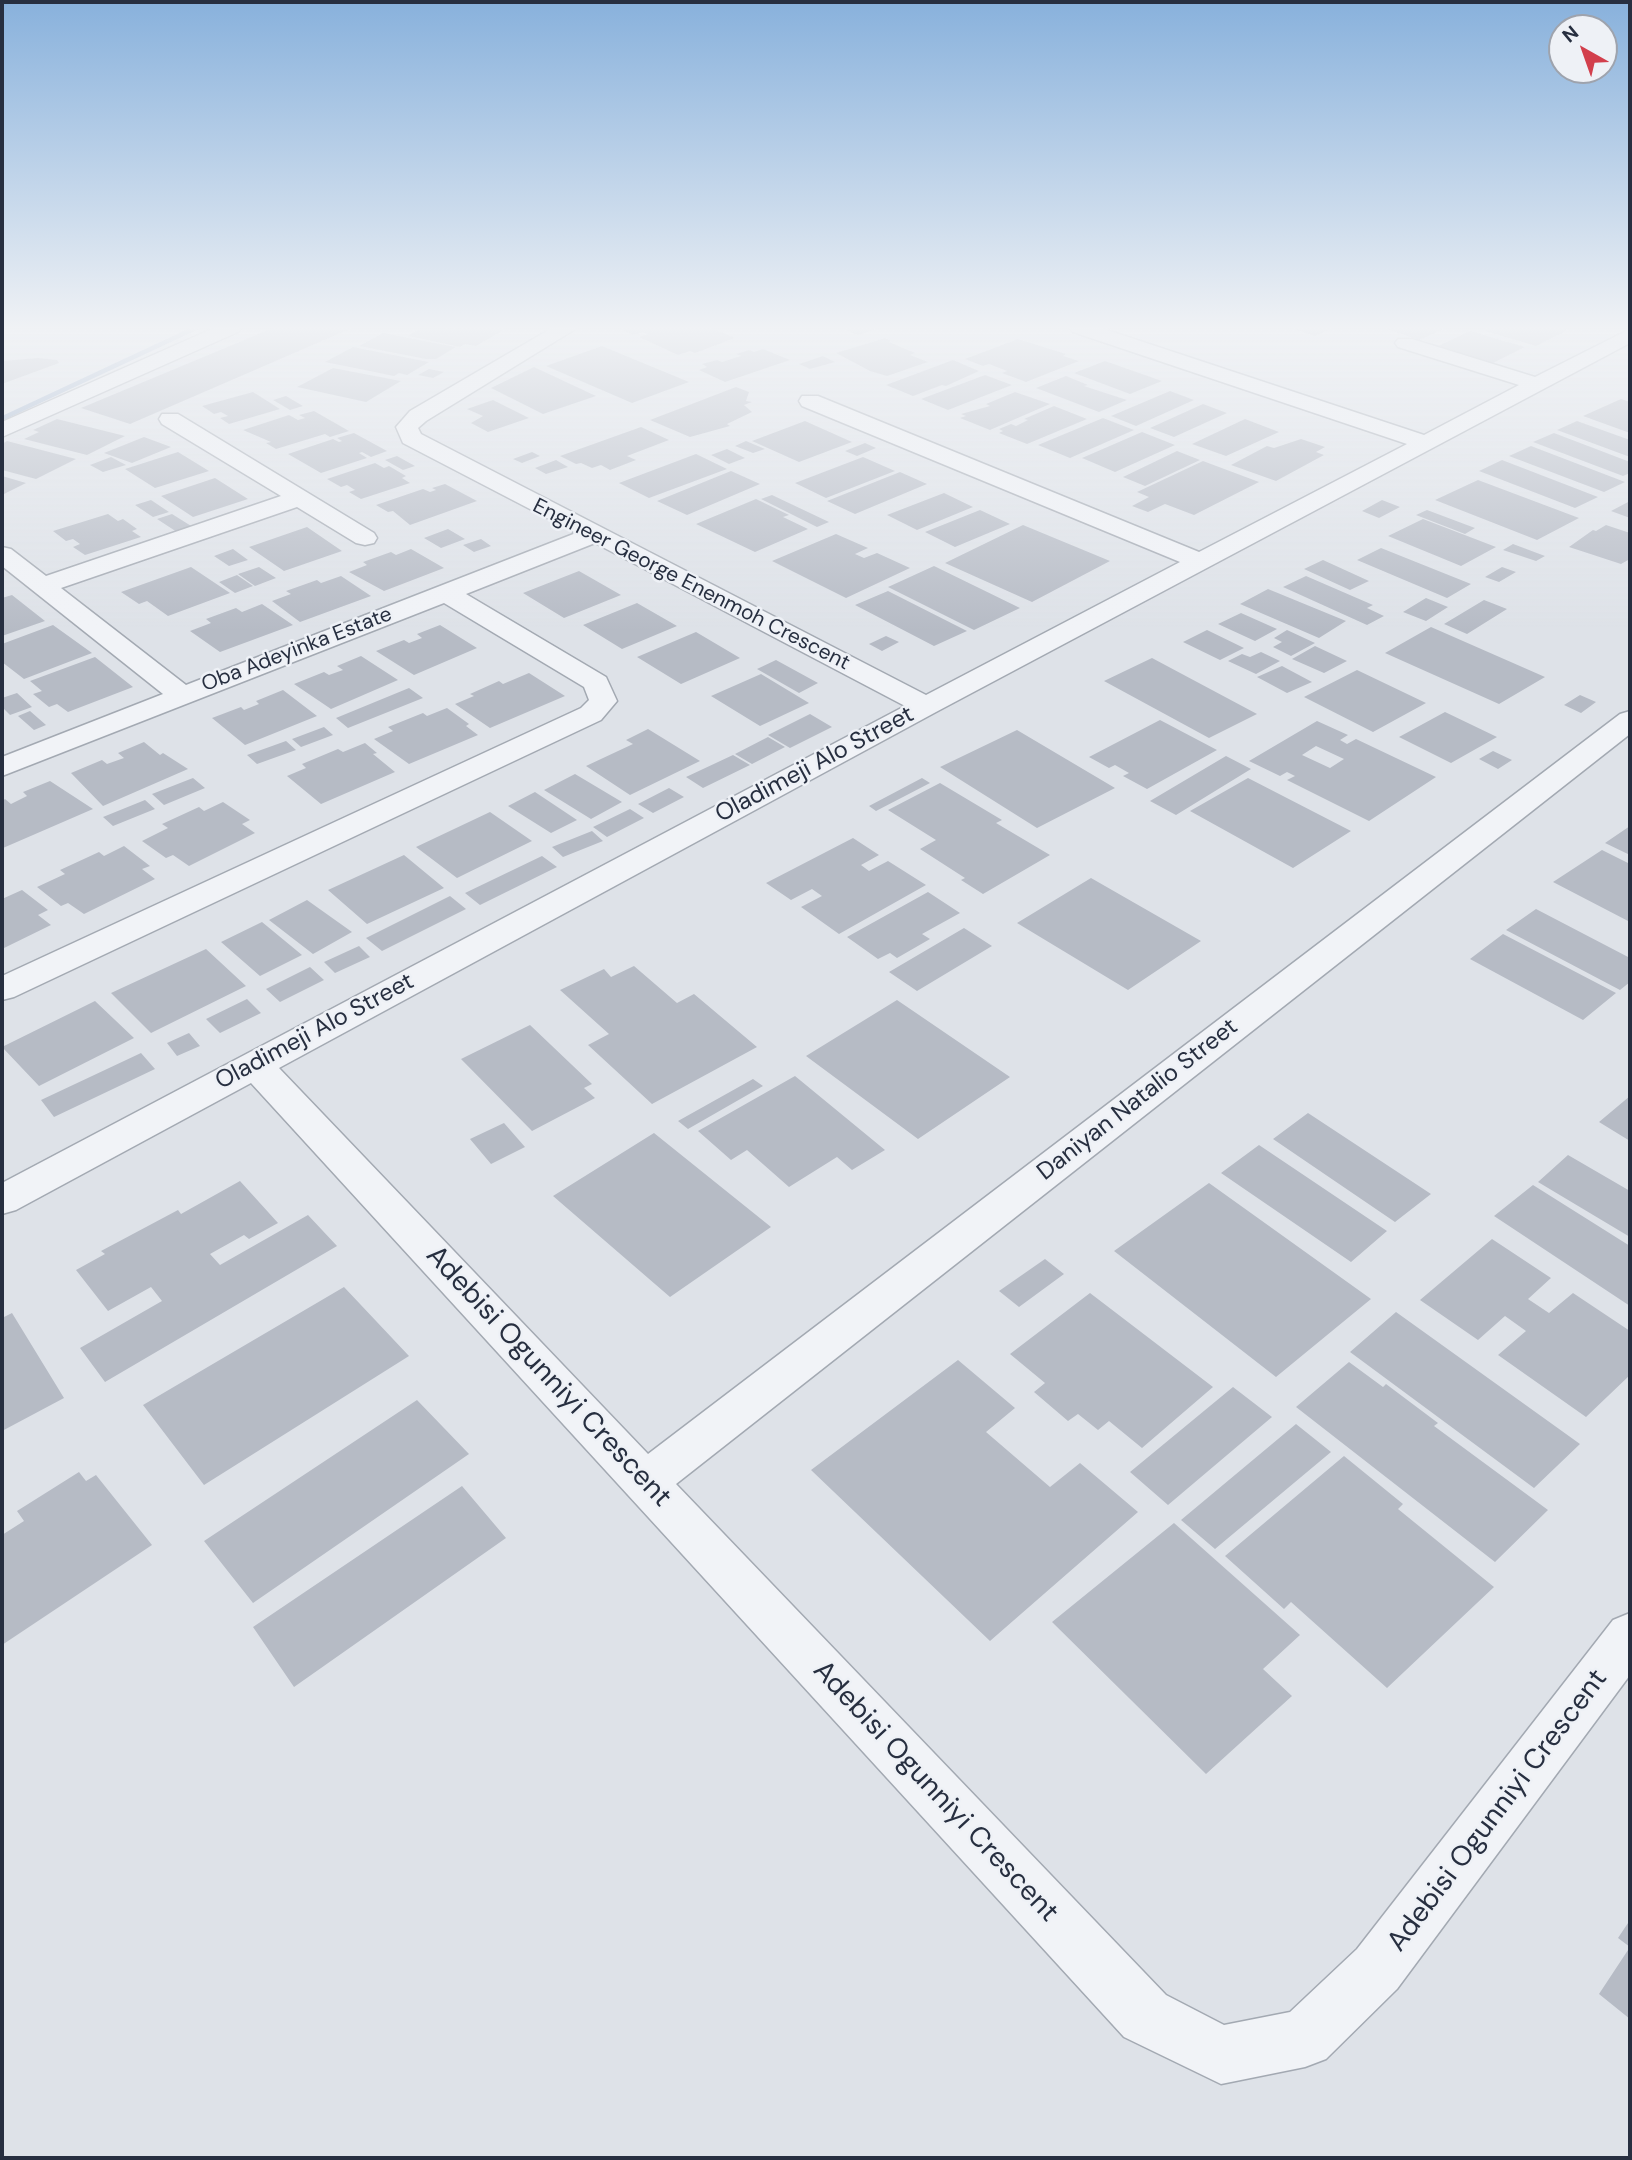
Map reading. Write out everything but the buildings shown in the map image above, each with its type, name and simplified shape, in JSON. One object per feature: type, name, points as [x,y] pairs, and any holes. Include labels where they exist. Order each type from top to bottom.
[{"type":"street","points":[[186,429],[365,538]]},
{"type":"street","name":"Engineer George Enenmoh Crescent","points":[[408,429],[411,438],[926,706]]},
{"type":"street","points":[[877,429],[1200,562]]},
{"type":"street","points":[[1384,429],[1426,443]]},
{"type":"street","name":"Oladimeji Alo Street","points":[[2,1199],[926,706],[1453,429]]},
{"type":"street","points":[[43,586],[299,498]]},
{"type":"street","name":"Oba Adeyinka Estate","points":[[2,767],[594,535]]},
{"type":"street","points":[[2,554],[181,695]]},
{"type":"street","points":[[2,989],[591,714],[603,701],[596,683],[446,593]]},
{"type":"street","name":"Daniyan Natalio Street","points":[[646,1481],[1630,720]]},
{"type":"street","name":"Adebisi Ogunniyi Crescent","points":[[255,1065],[1145,2016],[1221,2054],[1305,2038],[1377,1969],[1630,1636]]}]
